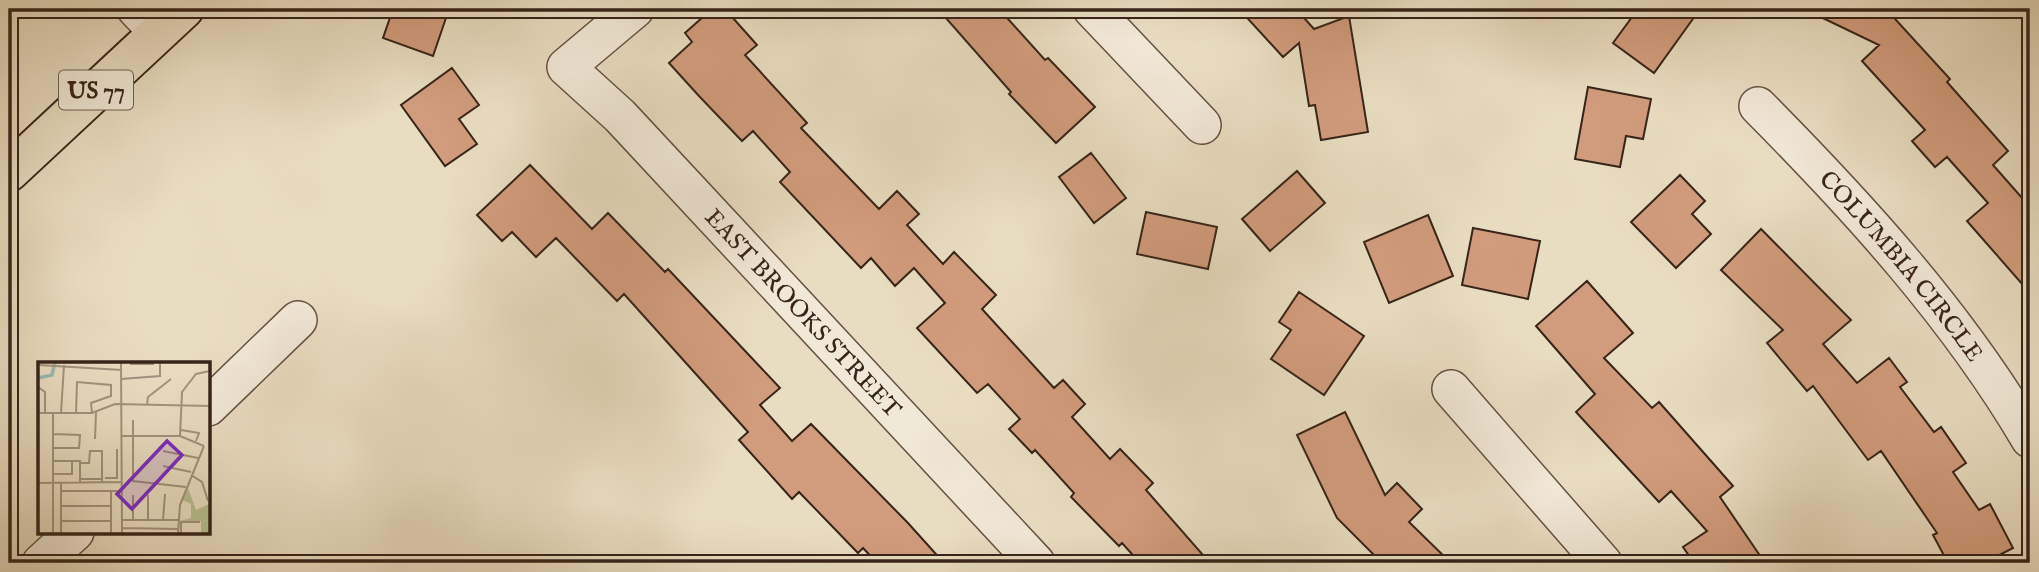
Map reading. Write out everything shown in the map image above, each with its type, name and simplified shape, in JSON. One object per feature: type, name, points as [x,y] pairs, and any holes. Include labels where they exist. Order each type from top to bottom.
[{"type":"main road","name":"US 77","points":[[9,172],[159,17]]},
{"type":"street","name":"EAST BROOKS STREET","points":[[635,9],[566,67],[620,116],[1036,563]]},
{"type":"street","points":[[1092,9],[1202,125]]},
{"type":"street","name":"COLUMBIA CIRCLE","points":[[1758,106],[1810,158],[1931,296],[1967,344],[2030,439]]},
{"type":"street","points":[[210,405],[298,320]]},
{"type":"street","points":[[1451,389],[1603,563]]},
{"type":"street","points":[[41,563],[73,534]]},
{"type":"building","points":[[393,9],[449,9],[433,56],[383,38]]},
{"type":"building","points":[[712,9],[725,9],[757,45],[745,55],[807,123],[801,128],[879,209],[897,191],[919,214],[907,225],[943,264],[954,252],[996,295],[982,309],[1054,388],[1063,380],[1085,404],[1072,417],[1110,459],[1120,449],[1153,483],[1146,490],[1210,563],[1140,563],[1122,543],[1119,546],[1071,497],[1074,493],[1035,450],[1032,453],[1009,429],[1020,419],[988,384],[977,393],[917,328],[945,303],[914,268],[895,286],[871,258],[861,268],[780,182],[790,172],[753,131],[742,141],[669,63],[692,42],[685,33]]},
{"type":"building","points":[[938,9],[999,9],[1045,60],[1048,58],[1095,107],[1056,143],[1009,94],[1011,92]]},
{"type":"building","points":[[1239,9],[1296,9],[1314,29],[1349,16],[1368,132],[1321,140],[1315,105],[1309,106],[1299,43],[1283,57]]},
{"type":"building","points":[[1638,9],[1700,9],[1654,73],[1613,43]]},
{"type":"building","points":[[1804,9],[1886,9],[1950,79],[1947,82],[2008,151],[1993,165],[2030,207],[2030,293],[1967,221],[1988,203],[1947,157],[1935,167],[1912,141],[1925,130],[1862,61],[1879,45]]},
{"type":"building","points":[[452,68],[479,105],[459,119],[477,144],[445,166],[401,105]]},
{"type":"building","points":[[1588,87],[1651,99],[1643,139],[1626,136],[1620,167],[1575,159]]},
{"type":"building","points":[[1091,153],[1126,198],[1094,223],[1059,177]]},
{"type":"building","points":[[530,165],[592,229],[608,213],[665,272],[668,269],[780,388],[760,405],[792,441],[811,424],[944,563],[877,563],[863,548],[858,553],[799,492],[792,499],[739,440],[748,432],[624,294],[617,301],[556,238],[536,257],[512,232],[502,241],[477,215]]},
{"type":"building","points":[[1297,171],[1325,203],[1270,251],[1242,219]]},
{"type":"building","points":[[1680,175],[1705,201],[1692,214],[1711,234],[1676,268],[1631,222]]},
{"type":"building","points":[[1146,212],[1217,227],[1208,269],[1137,254]]},
{"type":"building","points":[[1428,215],[1453,276],[1389,303],[1364,242]]},
{"type":"building","points":[[1473,228],[1540,241],[1528,299],[1462,285]]},
{"type":"building","points":[[1761,229],[1851,320],[1823,344],[1857,383],[1889,358],[1907,382],[1900,387],[1934,432],[1941,427],[1966,463],[1953,472],[1979,510],[1990,504],[2013,548],[1984,563],[1948,563],[1933,535],[1937,533],[1881,451],[1868,460],[1813,386],[1807,391],[1767,343],[1783,330],[1721,270]]},
{"type":"building","points":[[1587,281],[1633,333],[1604,358],[1652,408],[1659,402],[1733,486],[1720,497],[1765,563],[1694,563],[1683,547],[1707,531],[1671,491],[1659,502],[1576,412],[1595,394],[1536,326]]},
{"type":"building","points":[[1299,292],[1364,336],[1324,395],[1271,359],[1291,330],[1279,322]]},
{"type":"building","points":[[1345,412],[1385,495],[1397,483],[1422,509],[1409,522],[1451,563],[1382,563],[1337,518],[1297,435]]}]
